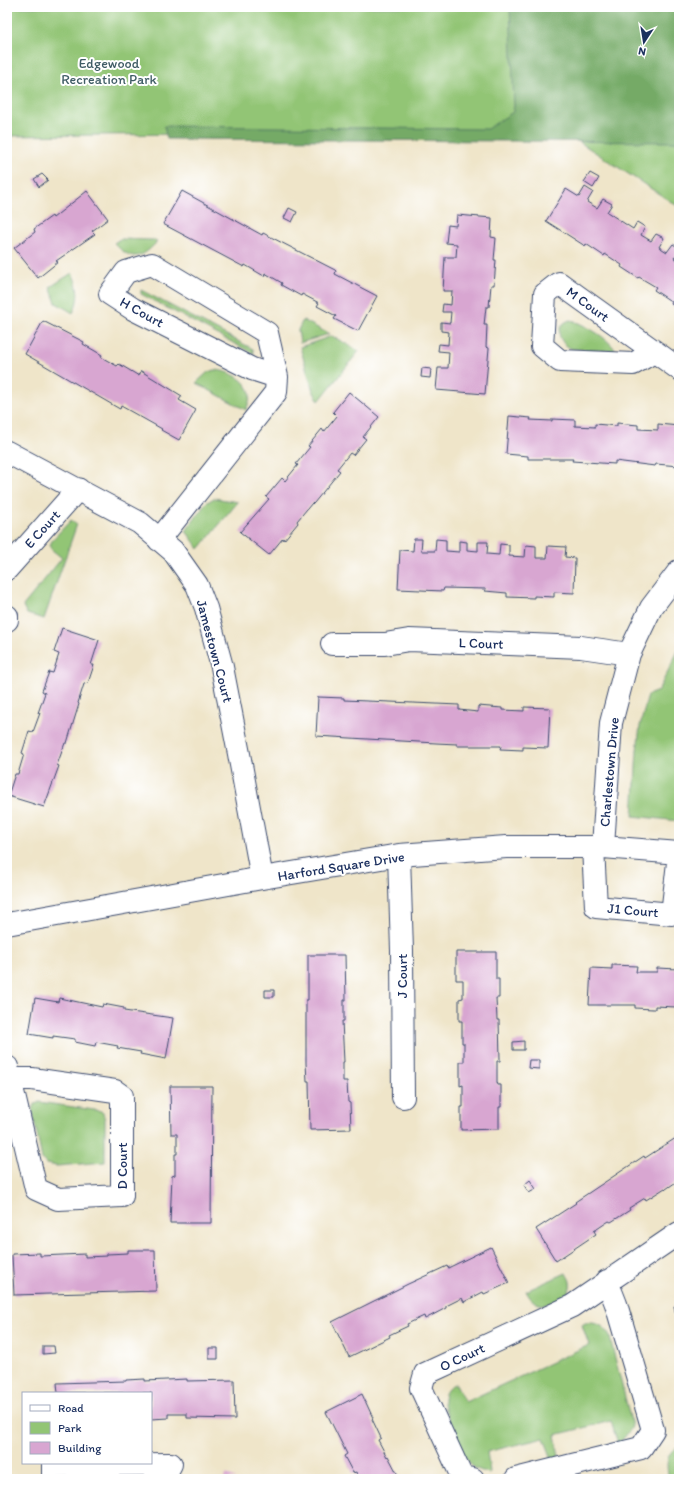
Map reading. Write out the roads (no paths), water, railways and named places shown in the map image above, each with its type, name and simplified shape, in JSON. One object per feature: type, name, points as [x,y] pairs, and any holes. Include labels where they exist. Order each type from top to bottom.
[{"type":"street","name":"H Court","points":[[160,540],[276,392],[277,377],[267,333],[152,264],[126,272],[110,294],[133,309],[252,368],[277,377]]},
{"type":"street","name":"M Court","points":[[654,352],[633,364],[560,361],[542,346],[545,294],[559,283],[679,369]]},
{"type":"street","name":"Jamestown Court","points":[[7,452],[140,523],[173,551],[197,585],[206,608],[222,667],[240,754],[262,878]]},
{"type":"street","name":"E Court","points":[[7,568],[78,490]]},
{"type":"street","name":"Charlestown Drive","points":[[598,847],[611,723],[629,654],[651,608],[679,570]]},
{"type":"street","name":"L Court","points":[[332,644],[386,644],[408,640],[581,646],[629,654]]},
{"type":"street","name":"Harford Square Drive","points":[[7,924],[399,855],[506,847],[598,847],[679,854]]},
{"type":"street","name":"J1 Court","points":[[598,847],[596,907],[672,914],[679,854]]},
{"type":"street","name":"J Court","points":[[399,855],[402,952],[403,1097]]},
{"type":"street","name":"D Court","points":[[8,1073],[32,1079],[115,1091],[122,1096],[122,1196],[58,1199],[36,1189],[8,1073]]},
{"type":"street","name":"O Court","points":[[473,1479],[462,1477],[421,1388],[426,1374],[572,1306],[679,1233]]},
{"type":"street","points":[[516,1479],[641,1448],[653,1430],[616,1304],[607,1281]]},
{"type":"street","points":[[53,1479],[53,1465],[171,1464],[163,1479]]},
{"type":"park label","name":"Edgewood Recreation Park","points":[[109,72]]}]
